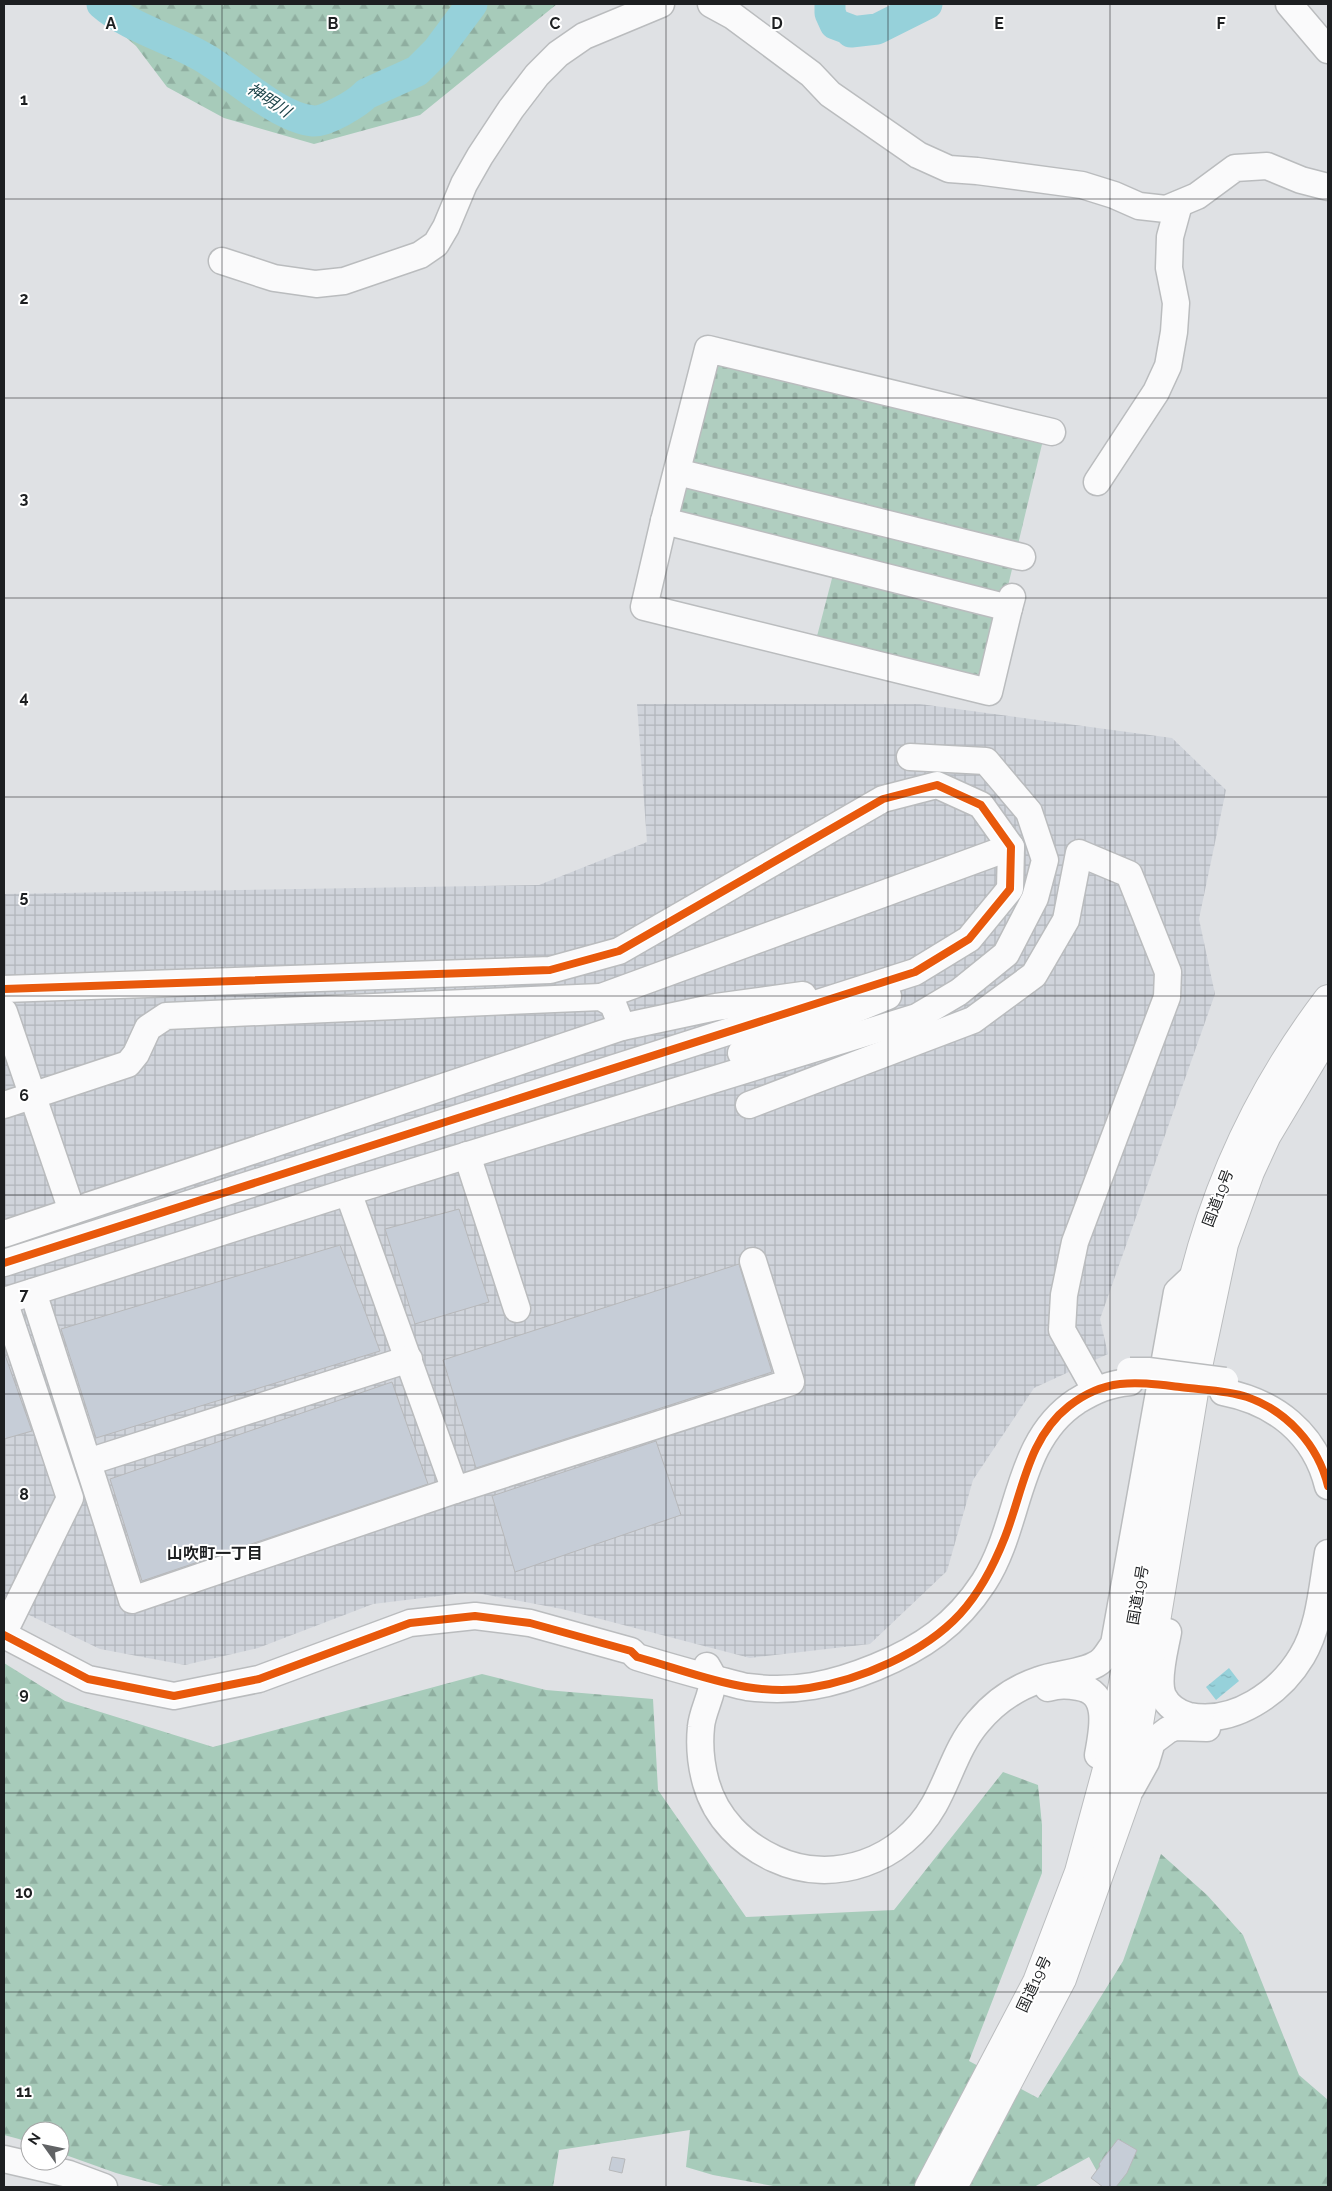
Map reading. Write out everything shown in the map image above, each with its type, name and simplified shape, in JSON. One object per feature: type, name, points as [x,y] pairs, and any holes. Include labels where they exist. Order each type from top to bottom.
[{"type":"highway","name":"国道19号","points":[[953,2187],[1006,2062],[1079,1872],[1110,1758],[1194,1276],[1207,1226],[1230,1166],[1266,1094],[1302,1033],[1328,999]]},
{"type":"highway","name":"国道19号","points":[[929,2187],[1006,2062],[1062,1978],[1127,1796],[1199,1362],[1224,1244],[1250,1172],[1267,1135],[1328,1033]]},
{"type":"street","points":[[222,261],[274,278],[316,284],[344,281],[420,255],[436,244],[446,228],[464,184],[511,109],[538,75],[558,54],[584,36],[661,4]]},
{"type":"street","points":[[711,4],[733,16],[811,74],[830,94],[918,155],[949,169],[1082,185],[1114,195],[1139,206],[1166,209],[1197,196],[1235,168],[1267,166],[1301,180],[1328,186]]},
{"type":"street","points":[[1289,4],[1328,50]]},
{"type":"street","points":[[1097,482],[1156,392],[1168,366],[1174,332],[1176,303],[1169,268],[1170,237],[1178,204]]},
{"type":"street","points":[[664,521],[1011,603],[989,692],[644,607],[664,521],[708,349],[1052,432]]},
{"type":"street","points":[[677,472],[1022,557]]},
{"type":"street","points":[[910,757],[986,761],[1029,812],[1045,860],[1035,898],[1006,954],[959,992],[917,1017],[348,1192],[4,1301],[70,1498],[4,1634],[88,1680],[174,1696],[259,1679],[410,1623],[475,1616],[530,1623],[631,1651],[639,1648],[746,1687],[807,1688],[848,1679],[906,1655],[946,1627],[974,1596],[993,1567],[1011,1522],[1026,1471],[1037,1446],[1049,1426],[1069,1406],[1094,1386],[1114,1384],[1130,1377],[1144,1382],[1258,1391],[1291,1410],[1316,1436],[1328,1455]]},
{"type":"street","points":[[4,990],[550,970],[619,951],[883,799],[937,785],[981,806],[1011,847],[1010,889],[969,939],[941,967],[908,987],[794,1035],[671,1076],[655,1088],[644,1101]]},
{"type":"street","points":[[4,1104],[128,1064],[136,1054],[148,1028],[166,1016],[601,997],[1011,847]]},
{"type":"street","points":[[749,1105],[974,1020],[1034,975],[1066,920],[1079,853],[1129,874],[1168,972],[1167,997],[1075,1242],[1064,1295],[1062,1330],[1094,1386]]},
{"type":"street","points":[[4,1263],[915,972],[969,939]]},
{"type":"street","points":[[4,1234],[622,1028],[716,1007],[873,985]]},
{"type":"street","points":[[601,997],[613,1004],[622,1028]]},
{"type":"street","points":[[4,1012],[72,1211]]},
{"type":"street","points":[[467,1156],[517,1309]]},
{"type":"street","points":[[348,1192],[455,1490]]},
{"type":"street","points":[[33,1292],[132,1600],[455,1490],[791,1382],[753,1262]]},
{"type":"street","points":[[706,1673],[700,1759],[706,1785],[718,1810],[732,1829],[744,1840],[754,1848],[785,1864],[823,1870],[845,1869],[866,1863],[887,1854],[905,1841],[928,1815],[966,1739],[976,1723],[990,1709],[1016,1690],[1038,1680],[1090,1668],[1102,1660],[1114,1644],[1177,1292],[1194,1276]]},
{"type":"street","points":[[88,1462],[408,1359]]},
{"type":"street","points":[[1224,1387],[1273,1409],[1298,1429],[1316,1454],[1328,1486]]},
{"type":"street","points":[[1179,1480],[1183,1494],[1181,1530],[1160,1681],[1162,1695],[1170,1707],[1185,1715],[1202,1718],[1219,1717],[1239,1711],[1270,1692],[1286,1676],[1302,1657],[1313,1635],[1328,1553]]},
{"type":"street","points":[[1127,1796],[1146,1762],[1152,1742],[1168,1730],[1175,1727],[1209,1728],[1241,1721],[1262,1711],[1279,1698],[1302,1675],[1312,1660],[1324,1632],[1328,1612]]},
{"type":"street","points":[[706,1673],[692,1695],[689,1759],[697,1788],[709,1814],[723,1835],[737,1848],[764,1866],[800,1878],[821,1880],[845,1879],[868,1873],[891,1862],[910,1848],[936,1820],[980,1738],[1008,1707],[1041,1690],[1062,1684],[1090,1690],[1099,1700],[1103,1710],[1103,1726],[1098,1754],[1071,1860],[1079,1872]]},
{"type":"street","points":[[4,2160],[69,2174],[104,2187]]},
{"type":"shaded area","points":[[637,704],[920,704],[1172,738],[1226,790],[1199,919],[1215,994],[1100,1319],[1108,1354],[1034,1388],[973,1480],[947,1571],[870,1644],[750,1658],[562,1609],[472,1592],[373,1604],[258,1648],[185,1665],[100,1649],[4,1603],[4,894],[539,885],[647,842]]},
{"type":"green space","points":[[87,4],[557,4],[420,115],[314,144],[224,118],[167,87],[136,46]]},
{"type":"green space","points":[[713,357],[1044,436],[984,686],[815,644],[837,559],[671,517]]},
{"type":"green space","points":[[4,1663],[65,1701],[213,1747],[482,1674],[546,1690],[653,1699],[658,1790],[746,1917],[894,1910],[1003,1772],[1038,1785],[1042,1825],[1042,1873],[969,2061],[1038,2098],[1123,1961],[1161,1854],[1207,1895],[1243,1935],[1299,2075],[1328,2100],[1328,2187],[1106,2187],[1089,2157],[1034,2187],[779,2187],[713,2175],[686,2167],[690,2130],[559,2150],[553,2187],[167,2187],[116,2173],[70,2157],[70,2121],[20,2121],[20,2139],[4,2135]]},
{"type":"water","points":[[1229,1668],[1239,1681],[1216,1700],[1206,1687]]},
{"type":"building","points":[[459,1209],[489,1302],[415,1324],[385,1229]]},
{"type":"building","points":[[340,1245],[380,1351],[96,1438],[61,1329]]},
{"type":"building","points":[[739,1264],[772,1372],[476,1468],[443,1360]]},
{"type":"building","points":[[4,1352],[32,1431],[4,1439]]},
{"type":"building","points":[[392,1382],[428,1484],[142,1581],[110,1479]]},
{"type":"building","points":[[656,1441],[681,1515],[515,1572],[492,1496]]},
{"type":"building","points":[[1118,2139],[1137,2150],[1127,2173],[1116,2187],[1103,2187],[1091,2178]]},
{"type":"building","points":[[612,2157],[625,2159],[622,2173],[609,2170]]},
{"type":"waterway","name":"神明川","points":[[102,4],[125,20],[206,59],[258,96],[286,113],[313,121],[333,115],[349,107],[366,94],[417,71],[437,51],[472,4]]},
{"type":"waterway","name":"神明川","points":[[830,4],[830,13],[835,24],[851,30],[851,32],[877,29],[927,4]]},
{"type":"cycle path","points":[[4,989],[550,970],[619,951],[883,799],[937,785],[981,805],[1011,847],[1010,889],[969,939],[915,972],[4,1263]]},
{"type":"cycle path","points":[[4,1635],[88,1679],[174,1696],[259,1679],[410,1623],[475,1616],[530,1623],[631,1651],[637,1657],[705,1678],[753,1688],[802,1689],[849,1679],[890,1663],[928,1641],[960,1614],[981,1587],[996,1558],[1005,1537],[1028,1466],[1044,1434],[1055,1419],[1069,1406],[1096,1390],[1122,1384],[1150,1384],[1222,1392],[1247,1397],[1262,1403],[1299,1431],[1317,1457],[1328,1486]]},
{"type":"district","name":"山吹町一丁目","points":[[215,1553]]}]
